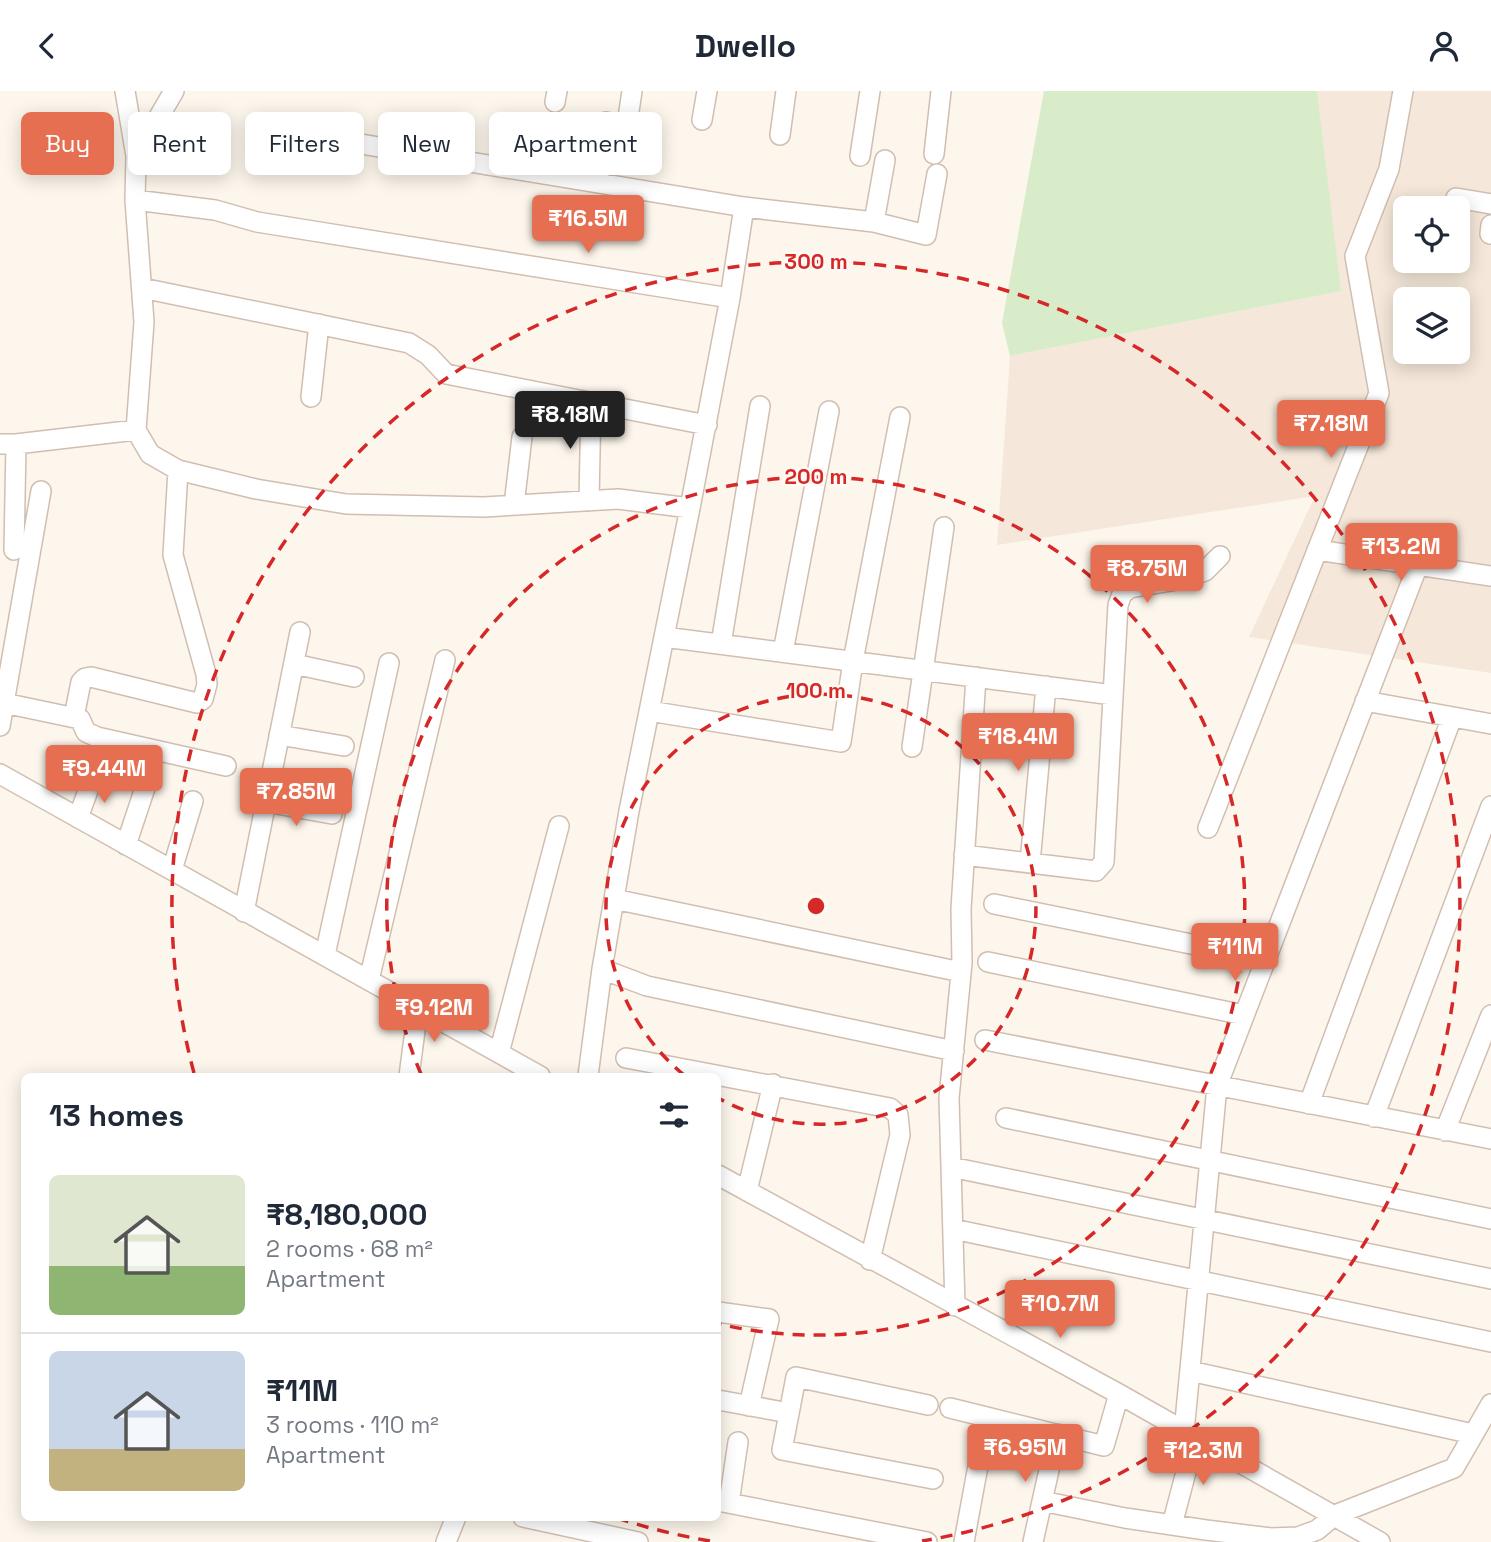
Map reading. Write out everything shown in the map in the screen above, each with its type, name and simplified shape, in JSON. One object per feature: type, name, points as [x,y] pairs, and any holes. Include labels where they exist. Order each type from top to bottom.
[{"type":"street","points":[[125,91],[129,112]]},
{"type":"street","points":[[162,112],[174,91]]},
{"type":"street","points":[[629,112],[632,91]]},
{"type":"street","points":[[702,120],[706,91]]},
{"type":"street","points":[[780,135],[786,91]]},
{"type":"street","points":[[860,156],[870,91]]},
{"type":"street","points":[[364,145],[744,207],[874,222],[926,235],[936,164],[941,91]]},
{"type":"street","points":[[1208,828],[1379,393],[1355,255],[1389,169],[1403,91]]},
{"type":"street","points":[[874,222],[885,160]]},
{"type":"street","points":[[136,175],[144,322],[136,430],[150,454],[178,470],[256,489],[346,504],[484,507],[618,499],[690,508]]},
{"type":"street","points":[[598,183],[599,175]]},
{"type":"street","points":[[1470,200],[1491,204]]},
{"type":"street","points":[[135,201],[215,210],[257,222],[730,298]]},
{"type":"street","points":[[588,1073],[614,899],[707,425],[744,207]]},
{"type":"street","points":[[142,288],[409,343],[428,355],[446,374],[707,425]]},
{"type":"street","points":[[311,397],[319,324]]},
{"type":"street","points":[[589,501],[591,402]]},
{"type":"street","points":[[721,644],[760,406]]},
{"type":"street","points":[[783,652],[829,411]]},
{"type":"street","points":[[649,711],[841,742],[853,661],[900,417]]},
{"type":"street","points":[[15,550],[8,444],[136,430]]},
{"type":"street","points":[[514,506],[522,437]]},
{"type":"street","points":[[74,717],[81,682],[91,677],[197,703],[203,699],[207,684],[206,674],[173,555],[178,470]]},
{"type":"street","points":[[0,726],[41,491]]},
{"type":"street","points":[[912,747],[944,527]]},
{"type":"street","points":[[1317,550],[1491,576]]},
{"type":"street","points":[[964,855],[1096,871],[1104,862],[1118,605],[1122,594],[1130,588],[1182,579],[1205,571],[1220,556]]},
{"type":"street","points":[[1172,1525],[1190,1435],[1190,1371],[1217,1086],[1418,565]]},
{"type":"street","points":[[244,912],[300,632]]},
{"type":"street","points":[[664,637],[1113,695]]},
{"type":"street","points":[[369,981],[445,660]]},
{"type":"street","points":[[325,955],[389,663]]},
{"type":"street","points":[[294,664],[354,677]]},
{"type":"street","points":[[955,1306],[949,1098],[961,972],[961,909],[976,677]]},
{"type":"street","points":[[1030,863],[1046,686]]},
{"type":"street","points":[[1365,701],[1491,724]]},
{"type":"street","points":[[4,703],[74,717],[83,722],[86,732],[97,737],[226,766]]},
{"type":"street","points":[[1309,1104],[1452,717]]},
{"type":"street","points":[[279,735],[344,746]]},
{"type":"street","points":[[0,774],[535,1073]]},
{"type":"street","points":[[78,818],[93,777]]},
{"type":"street","points":[[126,845],[145,788]]},
{"type":"street","points":[[172,870],[193,801]]},
{"type":"street","points":[[266,802],[332,814]]},
{"type":"street","points":[[1374,1117],[1491,806]]},
{"type":"street","points":[[499,1053],[559,826]]},
{"type":"street","points":[[614,899],[961,972]]},
{"type":"street","points":[[994,904],[1265,959]]},
{"type":"street","points":[[988,962],[1244,1015]]},
{"type":"street","points":[[602,969],[647,986],[954,1051]]},
{"type":"street","points":[[410,1073],[418,1007]]},
{"type":"street","points":[[1446,1131],[1491,1015]]},
{"type":"street","points":[[985,1040],[1491,1139]]},
{"type":"street","points":[[626,1058],[711,1073]]},
{"type":"street","points":[[721,1075],[890,1108],[898,1115],[900,1135],[870,1260]]},
{"type":"street","points":[[747,1191],[773,1084]]},
{"type":"street","points":[[1006,1118],[1491,1219]]},
{"type":"street","points":[[951,1167],[1491,1279]]},
{"type":"street","points":[[721,1177],[1119,1394],[1380,1542]]},
{"type":"street","points":[[953,1230],[1491,1342]]},
{"type":"street","points":[[721,1312],[769,1318],[749,1406]]},
{"type":"street","points":[[1190,1371],[1473,1434]]},
{"type":"street","points":[[928,1405],[796,1377],[782,1450],[933,1479]]},
{"type":"street","points":[[950,1408],[1104,1445],[1119,1394]]},
{"type":"street","points":[[721,1401],[789,1413]]},
{"type":"street","points":[[1042,1501],[1172,1525],[1271,1538],[1298,1537],[1317,1530],[1335,1515],[1454,1468],[1491,1406]]},
{"type":"street","points":[[964,1542],[987,1417]]},
{"type":"street","points":[[1033,1542],[1057,1434]]},
{"type":"street","points":[[738,1442],[723,1502],[928,1542]]},
{"type":"street","points":[[446,1542],[454,1521]]},
{"type":"street","points":[[541,1521],[632,1541]]},
{"type":"shaded area","points":[[1317,91],[1491,91],[1491,673],[1249,637],[1315,496],[997,545],[1010,356],[1340,291]]},
{"type":"green space","points":[[1044,91],[1317,91],[1341,291],[1010,356],[1002,323]]}]
